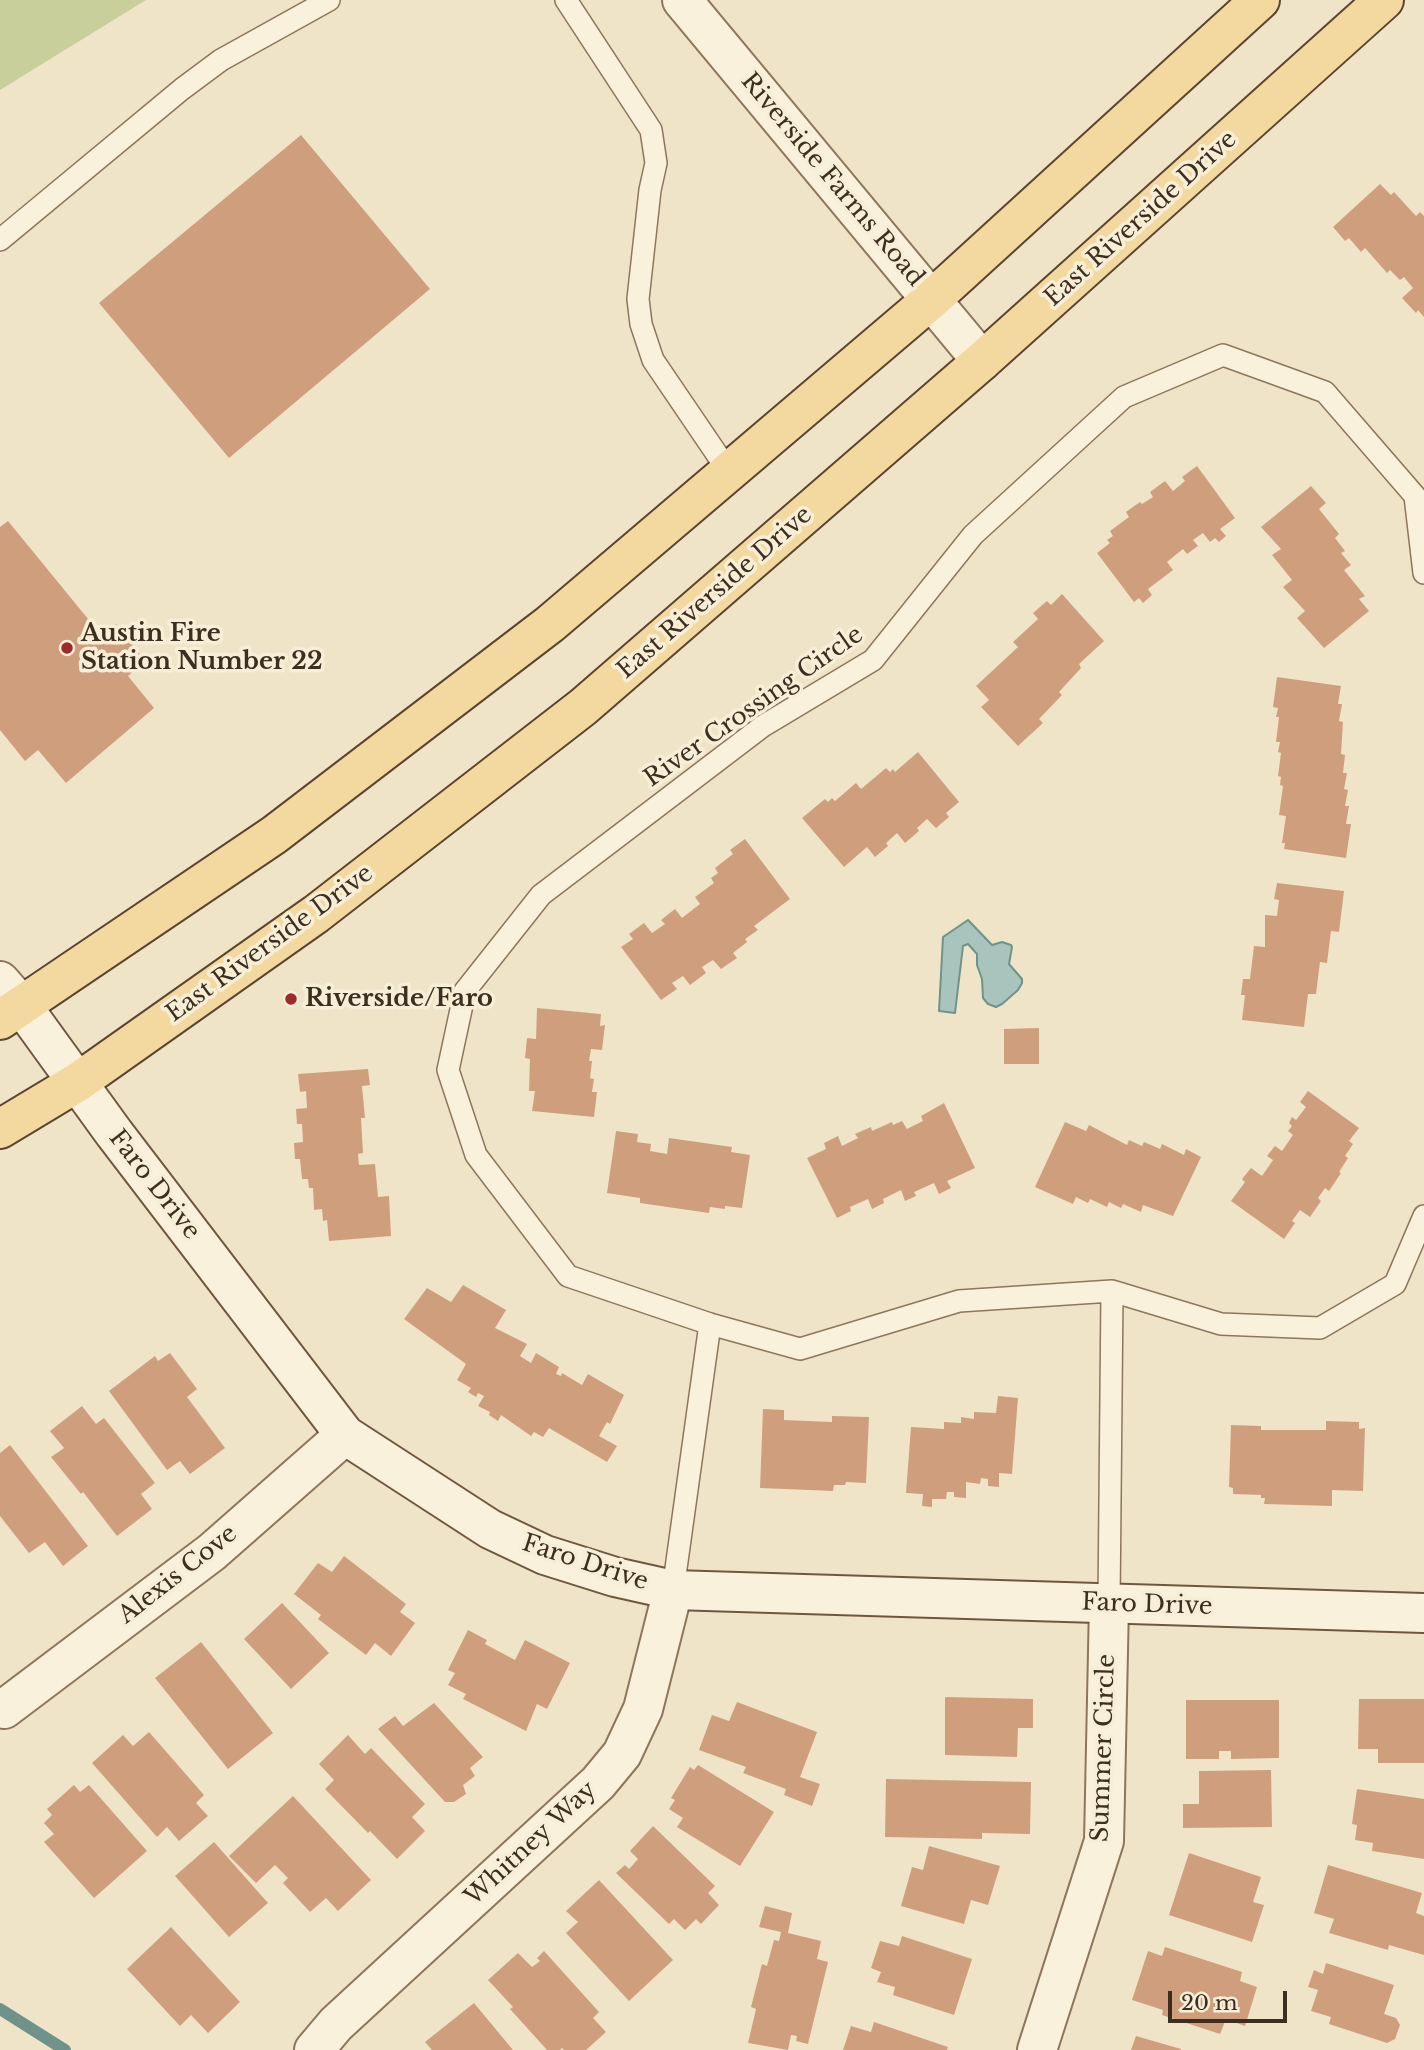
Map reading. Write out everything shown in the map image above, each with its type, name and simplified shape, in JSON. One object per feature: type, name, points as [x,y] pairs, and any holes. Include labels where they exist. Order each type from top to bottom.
[{"type":"main road","points":[[7,1002],[274,835],[551,624],[932,299],[1260,0]]},
{"type":"main road","name":"East Riverside Drive","points":[[0,1129],[78,1082],[316,914],[583,707],[982,361],[1384,0]]},
{"type":"street","name":"Riverside Farms Road","points":[[682,0],[982,361]]},
{"type":"street","name":"Faro Drive","points":[[7,1002],[78,1082],[345,1435],[501,1535],[545,1555],[615,1577],[673,1590],[1424,1613]]},
{"type":"street","name":"Alexis Cove","points":[[4,1709],[212,1552],[345,1435]]},
{"type":"street","name":"Whitney Way","points":[[314,2050],[336,2024],[598,1783],[622,1754],[643,1709],[673,1590]]},
{"type":"street","name":"Summer Circle","points":[[1037,2050],[1104,1842],[1109,1604]]},
{"type":"lane","points":[[0,240],[182,89],[221,60],[329,0]]},
{"type":"lane","points":[[566,0],[650,130],[656,163],[650,190],[638,299],[641,324],[653,360],[729,472]]},
{"type":"lane","name":"River Crossing Circle","points":[[1424,573],[1415,496],[1325,392],[1223,355],[1124,397],[973,535],[873,660],[763,726],[541,895],[465,990],[448,1070],[476,1156],[568,1276],[710,1324],[800,1349],[960,1301],[1112,1291],[1221,1324],[1320,1328],[1395,1284],[1424,1216]]},
{"type":"lane","points":[[1109,1604],[1112,1291]]},
{"type":"lane","points":[[673,1590],[710,1324]]},
{"type":"green space","points":[[0,0],[146,0],[0,90]]},
{"type":"water","points":[[968,920],[992,945],[1002,942],[1011,945],[1009,964],[1022,979],[1022,983],[1002,1004],[996,1007],[988,1004],[983,998],[977,954],[968,944],[963,946],[955,1013],[939,1011],[943,937]]},
{"type":"building","points":[[301,135],[430,289],[229,458],[99,303]]},
{"type":"building","points":[[1380,184],[1391,195],[1394,192],[1416,216],[1420,212],[1424,216],[1424,317],[1418,310],[1416,313],[1402,298],[1413,288],[1404,277],[1400,280],[1390,270],[1387,273],[1365,248],[1361,252],[1349,238],[1345,241],[1333,227]]},
{"type":"building","points":[[1197,466],[1235,518],[1220,529],[1226,536],[1219,542],[1215,538],[1210,542],[1203,533],[1193,540],[1198,546],[1187,554],[1183,549],[1167,562],[1173,570],[1148,589],[1152,595],[1143,603],[1139,598],[1134,602],[1097,553],[1110,543],[1107,540],[1113,536],[1110,531],[1129,517],[1126,512],[1153,497],[1150,492],[1165,481],[1173,491],[1185,481],[1182,477]]},
{"type":"building","points":[[1311,486],[1326,503],[1319,509],[1339,534],[1335,538],[1345,551],[1341,553],[1351,565],[1344,570],[1365,596],[1359,599],[1369,611],[1324,648],[1297,618],[1305,611],[1283,587],[1292,580],[1272,555],[1281,549],[1261,527]]},
{"type":"building","name":"Austin Fire Station Number 22","points":[[8,521],[102,636],[116,624],[145,661],[128,676],[154,708],[66,783],[38,750],[25,761],[0,730],[0,527]]},
{"type":"building","points":[[1062,594],[1104,641],[1079,664],[1081,668],[1059,692],[1062,695],[1039,719],[1043,723],[1018,746],[981,707],[989,700],[976,686],[1018,647],[1013,642],[1038,619],[1033,613],[1047,601],[1051,605]]},
{"type":"building","points":[[1277,677],[1341,686],[1338,704],[1342,704],[1339,721],[1343,722],[1341,754],[1345,755],[1343,773],[1347,773],[1345,806],[1349,806],[1346,824],[1351,824],[1346,858],[1284,849],[1285,843],[1282,843],[1286,816],[1279,815],[1283,786],[1280,785],[1281,777],[1278,776],[1280,742],[1276,742],[1279,717],[1276,717],[1278,708],[1273,707]]},
{"type":"building","points":[[918,752],[959,802],[946,813],[949,817],[936,828],[927,819],[917,828],[919,831],[905,843],[897,833],[886,843],[888,846],[875,857],[867,847],[844,867],[802,818],[825,799],[828,802],[832,798],[835,801],[856,783],[861,789],[886,768],[895,772]]},
{"type":"building","points":[[745,839],[790,899],[754,926],[758,930],[745,939],[747,942],[733,953],[737,958],[721,969],[713,960],[702,967],[706,973],[690,985],[683,976],[672,983],[677,989],[661,1000],[621,947],[633,939],[629,934],[644,923],[652,933],[665,924],[661,920],[675,909],[682,918],[700,904],[695,897],[714,883],[711,878],[718,873],[715,868],[733,854],[730,850]]},
{"type":"building","points":[[1277,883],[1344,891],[1339,932],[1331,931],[1327,963],[1320,962],[1316,994],[1308,994],[1304,1027],[1242,1020],[1245,995],[1241,995],[1243,979],[1250,979],[1254,946],[1265,947],[1265,915],[1277,916],[1279,900],[1274,899]]},
{"type":"building","points":[[537,1008],[601,1014],[600,1026],[605,1025],[602,1050],[591,1049],[589,1061],[592,1061],[590,1078],[594,1079],[592,1092],[597,1092],[594,1117],[532,1111],[535,1091],[529,1091],[530,1059],[525,1058],[527,1038],[536,1039]]},
{"type":"building","points":[[1039,1028],[1039,1064],[1004,1064],[1004,1029]]},
{"type":"building","points":[[368,1069],[370,1085],[362,1086],[365,1118],[361,1118],[363,1153],[358,1154],[359,1165],[375,1164],[378,1197],[389,1196],[391,1236],[329,1241],[327,1220],[323,1221],[322,1209],[314,1210],[313,1188],[309,1188],[308,1179],[302,1179],[300,1159],[295,1159],[294,1143],[303,1142],[302,1124],[297,1124],[296,1109],[307,1108],[306,1091],[300,1092],[298,1074]]},
{"type":"building","points":[[1308,1091],[1359,1128],[1349,1141],[1353,1144],[1345,1156],[1348,1158],[1329,1191],[1325,1188],[1318,1198],[1321,1201],[1310,1217],[1300,1210],[1284,1239],[1231,1201],[1245,1182],[1242,1179],[1251,1168],[1262,1176],[1273,1160],[1267,1156],[1275,1146],[1282,1151],[1293,1135],[1288,1131],[1292,1126],[1289,1123],[1292,1117],[1296,1120],[1306,1107],[1300,1102]]},
{"type":"building","points":[[944,1103],[975,1168],[947,1181],[951,1188],[939,1194],[934,1183],[914,1192],[916,1196],[905,1201],[901,1190],[883,1199],[884,1203],[872,1209],[868,1199],[850,1207],[851,1211],[837,1218],[807,1158],[826,1149],[824,1143],[838,1136],[842,1146],[858,1138],[855,1134],[871,1127],[872,1131],[892,1122],[893,1125],[902,1121],[907,1129],[923,1121],[921,1116]]},
{"type":"building","points":[[1065,1122],[1086,1131],[1089,1125],[1127,1145],[1129,1140],[1142,1146],[1144,1142],[1160,1149],[1162,1144],[1184,1155],[1186,1149],[1201,1157],[1173,1216],[1143,1205],[1141,1212],[1123,1204],[1121,1208],[1109,1202],[1107,1207],[1090,1199],[1088,1203],[1076,1197],[1073,1204],[1035,1187]]},
{"type":"building","points":[[616,1131],[638,1134],[637,1142],[651,1144],[650,1151],[667,1154],[669,1138],[732,1147],[731,1152],[750,1155],[742,1208],[710,1207],[709,1213],[640,1203],[640,1198],[607,1193]]},
{"type":"building","points":[[463,1285],[506,1310],[495,1328],[527,1344],[520,1356],[531,1363],[536,1353],[559,1367],[556,1374],[561,1376],[562,1373],[582,1385],[588,1374],[624,1395],[610,1424],[607,1422],[599,1436],[617,1446],[607,1462],[549,1428],[543,1437],[534,1432],[531,1436],[501,1415],[498,1421],[489,1415],[490,1412],[478,1406],[484,1396],[478,1393],[476,1397],[468,1392],[471,1388],[457,1380],[466,1364],[404,1319],[427,1288],[451,1302]]},
{"type":"building","points":[[170,1353],[197,1389],[187,1397],[225,1448],[190,1474],[180,1461],[167,1470],[109,1391],[155,1356],[158,1361]]},
{"type":"building","points":[[998,1396],[1018,1398],[1012,1474],[999,1473],[999,1487],[988,1486],[988,1479],[981,1478],[980,1484],[966,1482],[966,1498],[954,1497],[954,1492],[947,1492],[946,1499],[932,1499],[932,1507],[922,1506],[923,1494],[906,1493],[911,1427],[944,1429],[944,1422],[961,1423],[961,1417],[974,1419],[974,1412],[996,1413]]},
{"type":"building","points":[[82,1406],[96,1424],[104,1418],[155,1483],[141,1494],[152,1509],[117,1536],[83,1492],[81,1494],[51,1457],[64,1448],[50,1431]]},
{"type":"building","points":[[763,1409],[784,1410],[784,1420],[832,1422],[832,1416],[869,1417],[866,1483],[846,1482],[845,1485],[834,1485],[833,1491],[760,1488]]},
{"type":"building","points":[[1326,1421],[1359,1422],[1359,1429],[1365,1428],[1363,1491],[1332,1490],[1332,1506],[1264,1504],[1265,1498],[1261,1498],[1261,1495],[1233,1494],[1233,1488],[1229,1487],[1231,1425],[1261,1426],[1261,1430],[1326,1430]]},
{"type":"building","points":[[10,1445],[88,1546],[63,1566],[45,1542],[29,1553],[0,1516],[0,1453]]},
{"type":"building","points":[[344,1556],[406,1604],[400,1612],[415,1623],[391,1656],[375,1643],[366,1655],[318,1619],[321,1615],[294,1594],[318,1563],[332,1572]]},
{"type":"building","points":[[282,1603],[329,1653],[291,1689],[244,1639]]},
{"type":"building","points":[[468,1630],[487,1640],[485,1644],[515,1660],[525,1640],[570,1663],[547,1709],[537,1704],[526,1731],[463,1699],[466,1694],[448,1685],[455,1673],[448,1670]]},
{"type":"building","points":[[201,1642],[273,1733],[228,1769],[155,1678]]},
{"type":"building","points":[[945,1697],[1033,1699],[1033,1728],[1018,1728],[1017,1757],[945,1755]]},
{"type":"building","points":[[1359,1699],[1424,1699],[1424,1763],[1378,1763],[1378,1749],[1358,1749]]},
{"type":"building","points":[[1186,1700],[1279,1700],[1279,1758],[1231,1759],[1231,1751],[1219,1751],[1219,1759],[1186,1759]]},
{"type":"building","points":[[737,1702],[817,1732],[800,1777],[820,1784],[812,1806],[784,1795],[786,1789],[743,1773],[746,1767],[699,1750],[712,1715],[729,1721]]},
{"type":"building","points":[[434,1703],[483,1757],[470,1768],[475,1776],[463,1785],[466,1794],[454,1802],[445,1802],[378,1729],[395,1716],[403,1726]]},
{"type":"building","points":[[149,1732],[204,1795],[196,1803],[208,1816],[179,1841],[167,1827],[157,1837],[92,1763],[123,1735],[133,1746]]},
{"type":"building","points":[[348,1735],[365,1754],[371,1748],[425,1804],[412,1817],[425,1831],[397,1859],[325,1789],[334,1780],[319,1764]]},
{"type":"building","points":[[698,1765],[774,1812],[740,1866],[677,1827],[683,1818],[669,1809],[675,1800],[671,1798],[690,1767],[694,1770]]},
{"type":"building","points":[[1271,1770],[1272,1827],[1183,1828],[1183,1804],[1199,1804],[1199,1771]]},
{"type":"building","points":[[886,1779],[1031,1782],[1030,1834],[982,1833],[982,1839],[885,1837]]},
{"type":"building","points":[[74,1785],[80,1792],[89,1785],[147,1851],[94,1898],[44,1842],[54,1834],[44,1823],[52,1815],[47,1809]]},
{"type":"building","points":[[1357,1789],[1424,1799],[1424,1859],[1372,1851],[1373,1843],[1355,1840],[1357,1825],[1352,1824]]},
{"type":"building","points":[[293,1796],[371,1880],[338,1911],[326,1898],[310,1912],[283,1883],[288,1878],[275,1865],[256,1883],[229,1856]]},
{"type":"building","points":[[653,1826],[715,1886],[708,1893],[719,1905],[701,1924],[696,1919],[685,1930],[674,1919],[669,1924],[616,1873],[625,1865],[629,1869],[638,1859],[630,1851]]},
{"type":"building","points":[[214,1842],[268,1903],[229,1937],[175,1876]]},
{"type":"building","points":[[929,1846],[1000,1866],[988,1905],[971,1900],[964,1924],[901,1906],[912,1867],[923,1870]]},
{"type":"building","points":[[1189,1853],[1261,1877],[1253,1902],[1264,1905],[1252,1942],[1169,1915]]},
{"type":"building","points":[[1328,1865],[1422,1893],[1416,1913],[1424,1916],[1424,1955],[1389,1945],[1388,1950],[1329,1933],[1334,1919],[1314,1913]]},
{"type":"building","points":[[599,1880],[673,1960],[629,2001],[566,1933],[578,1922],[566,1911]]},
{"type":"building","points":[[765,1906],[792,1913],[788,1933],[821,1941],[817,1959],[828,1962],[808,2044],[796,2041],[797,2036],[791,2035],[788,2050],[748,2043],[756,2009],[751,2007],[762,1964],[767,1966],[774,1940],[779,1941],[781,1932],[759,1927]]},
{"type":"building","points":[[171,1927],[240,2002],[208,2033],[191,2015],[180,2026],[127,1969]]},
{"type":"building","points":[[902,1936],[972,1959],[954,2015],[893,1995],[895,1987],[877,1982],[881,1972],[871,1968],[880,1941],[899,1946]]},
{"type":"building","points":[[1165,1947],[1242,1972],[1240,1981],[1257,1987],[1245,2026],[1226,2019],[1220,2034],[1162,2015],[1163,2010],[1132,2000],[1148,1951],[1162,1956]]},
{"type":"building","points":[[544,1951],[599,2012],[593,2018],[606,2032],[586,2050],[547,2050],[488,1980],[518,1953],[532,1967],[540,1961],[537,1958]]},
{"type":"building","points":[[1326,1963],[1394,1985],[1384,2014],[1396,2018],[1400,2025],[1395,2039],[1387,2043],[1329,2024],[1331,2017],[1311,2011],[1318,1990],[1308,1987],[1314,1970],[1323,1974]]},
{"type":"building","points":[[474,2003],[513,2050],[432,2050],[425,2042]]},
{"type":"building","points":[[874,2022],[948,2047],[947,2050],[843,2050],[851,2026],[871,2032]]},
{"type":"building","points":[[1136,2036],[1181,2049],[1181,2050],[1131,2050]]},
{"type":"waterway","points":[[0,2009],[65,2050]]},
{"type":"place","name":"Austin Fire Station Number 22","points":[[67,648]]},
{"type":"place","name":"Riverside/Faro","points":[[291,999]]}]
